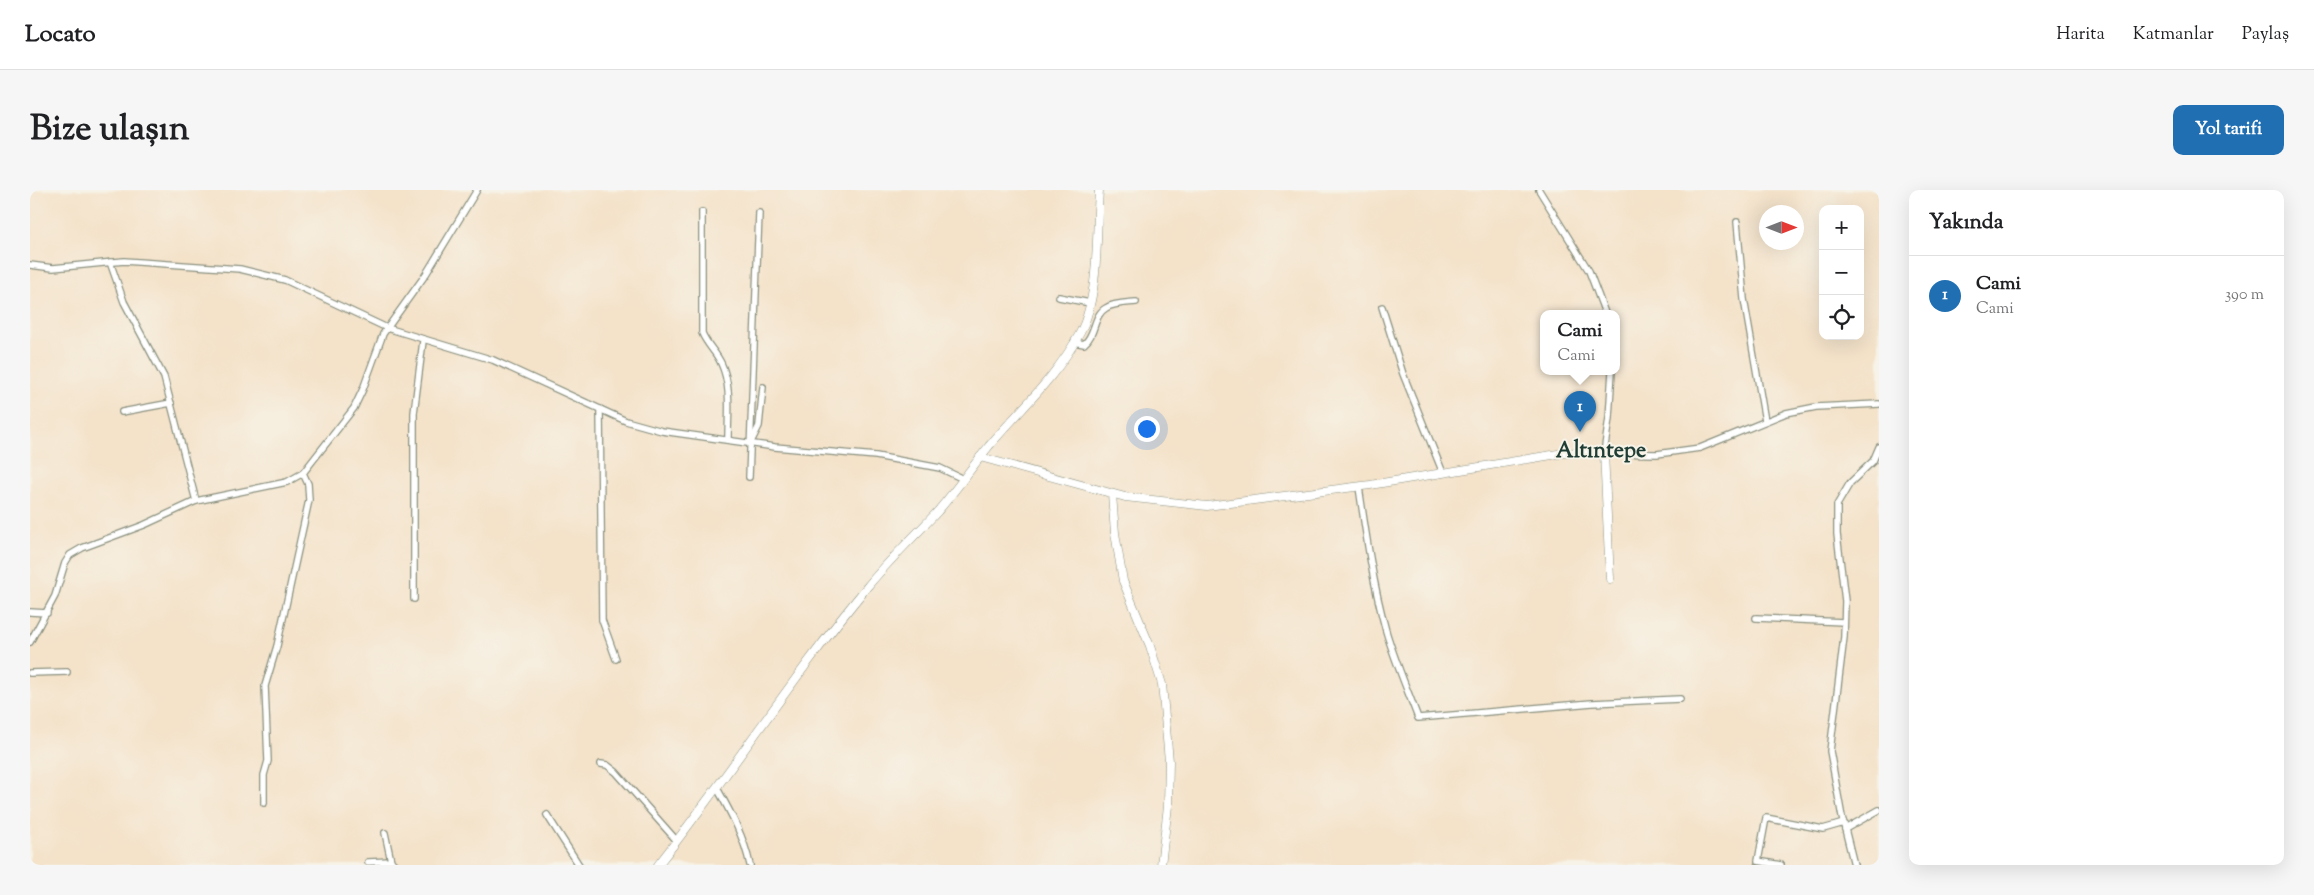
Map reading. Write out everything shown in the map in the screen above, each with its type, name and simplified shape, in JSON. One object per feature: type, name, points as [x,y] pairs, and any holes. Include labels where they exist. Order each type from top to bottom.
[{"type":"street","points":[[30,642],[55,596],[64,563],[70,555],[82,548],[144,525],[196,501],[287,482],[303,473],[354,408],[387,328],[426,274],[477,190]]},
{"type":"street","points":[[658,865],[868,586],[939,509],[980,457],[1044,386],[1081,332],[1090,303],[1099,190]]},
{"type":"street","points":[[1539,190],[1589,271],[1604,310]]},
{"type":"street","points":[[702,212],[702,334],[705,342],[720,360],[727,378],[728,439]]},
{"type":"street","points":[[749,477],[759,213]]},
{"type":"street","points":[[1737,222],[1744,299],[1765,421]]},
{"type":"street","points":[[110,262],[124,302],[154,354],[164,377],[196,501]]},
{"type":"street","points":[[30,265],[53,268],[110,262],[211,266],[249,271],[285,280],[387,328],[423,341],[493,360],[626,421],[662,432],[902,460],[940,468],[963,479]]},
{"type":"street","points":[[1059,297],[1090,303]]},
{"type":"street","points":[[1074,342],[1084,344],[1091,339],[1100,314],[1106,307],[1136,302]]},
{"type":"street","points":[[1382,307],[1403,374],[1442,473]]},
{"type":"street","points":[[414,599],[414,412],[423,341]]},
{"type":"street","points":[[1610,578],[1604,453],[1609,418],[1612,375]]},
{"type":"street","points":[[750,443],[759,426],[763,387]]},
{"type":"street","points":[[122,412],[171,403]]},
{"type":"street","points":[[980,457],[1112,494],[1207,506],[1359,487],[1564,453],[1657,454],[1700,448],[1786,413],[1816,406],[1879,404]]},
{"type":"street","points":[[600,409],[602,620],[616,659]]},
{"type":"street","points":[[1854,865],[1830,751],[1845,601],[1837,534],[1837,505],[1850,483],[1874,461],[1879,447]]},
{"type":"street","points":[[264,802],[264,775],[268,761],[265,686],[277,646],[310,500],[308,484],[303,473]]},
{"type":"street","points":[[1359,487],[1371,563],[1386,630],[1399,671],[1418,718],[1592,703],[1680,699]]},
{"type":"street","points":[[1112,494],[1115,532],[1123,582],[1150,646],[1162,684],[1169,761],[1168,806],[1161,865]]},
{"type":"street","points":[[30,612],[47,612]]},
{"type":"street","points":[[1756,618],[1844,622]]},
{"type":"street","points":[[30,673],[66,672]]},
{"type":"street","points":[[601,764],[607,765],[616,772],[677,841]]},
{"type":"street","points":[[717,788],[734,819],[746,847],[750,865]]},
{"type":"street","points":[[1781,865],[1758,861],[1766,818],[1823,829],[1845,826],[1879,810]]},
{"type":"street","points":[[547,815],[579,865]]},
{"type":"street","points":[[368,862],[393,863],[385,833]]},
{"type":"place","name":"Cami","points":[[1580,432]]},
{"type":"district","name":"Altıntepe","points":[[1601,452]]}]
